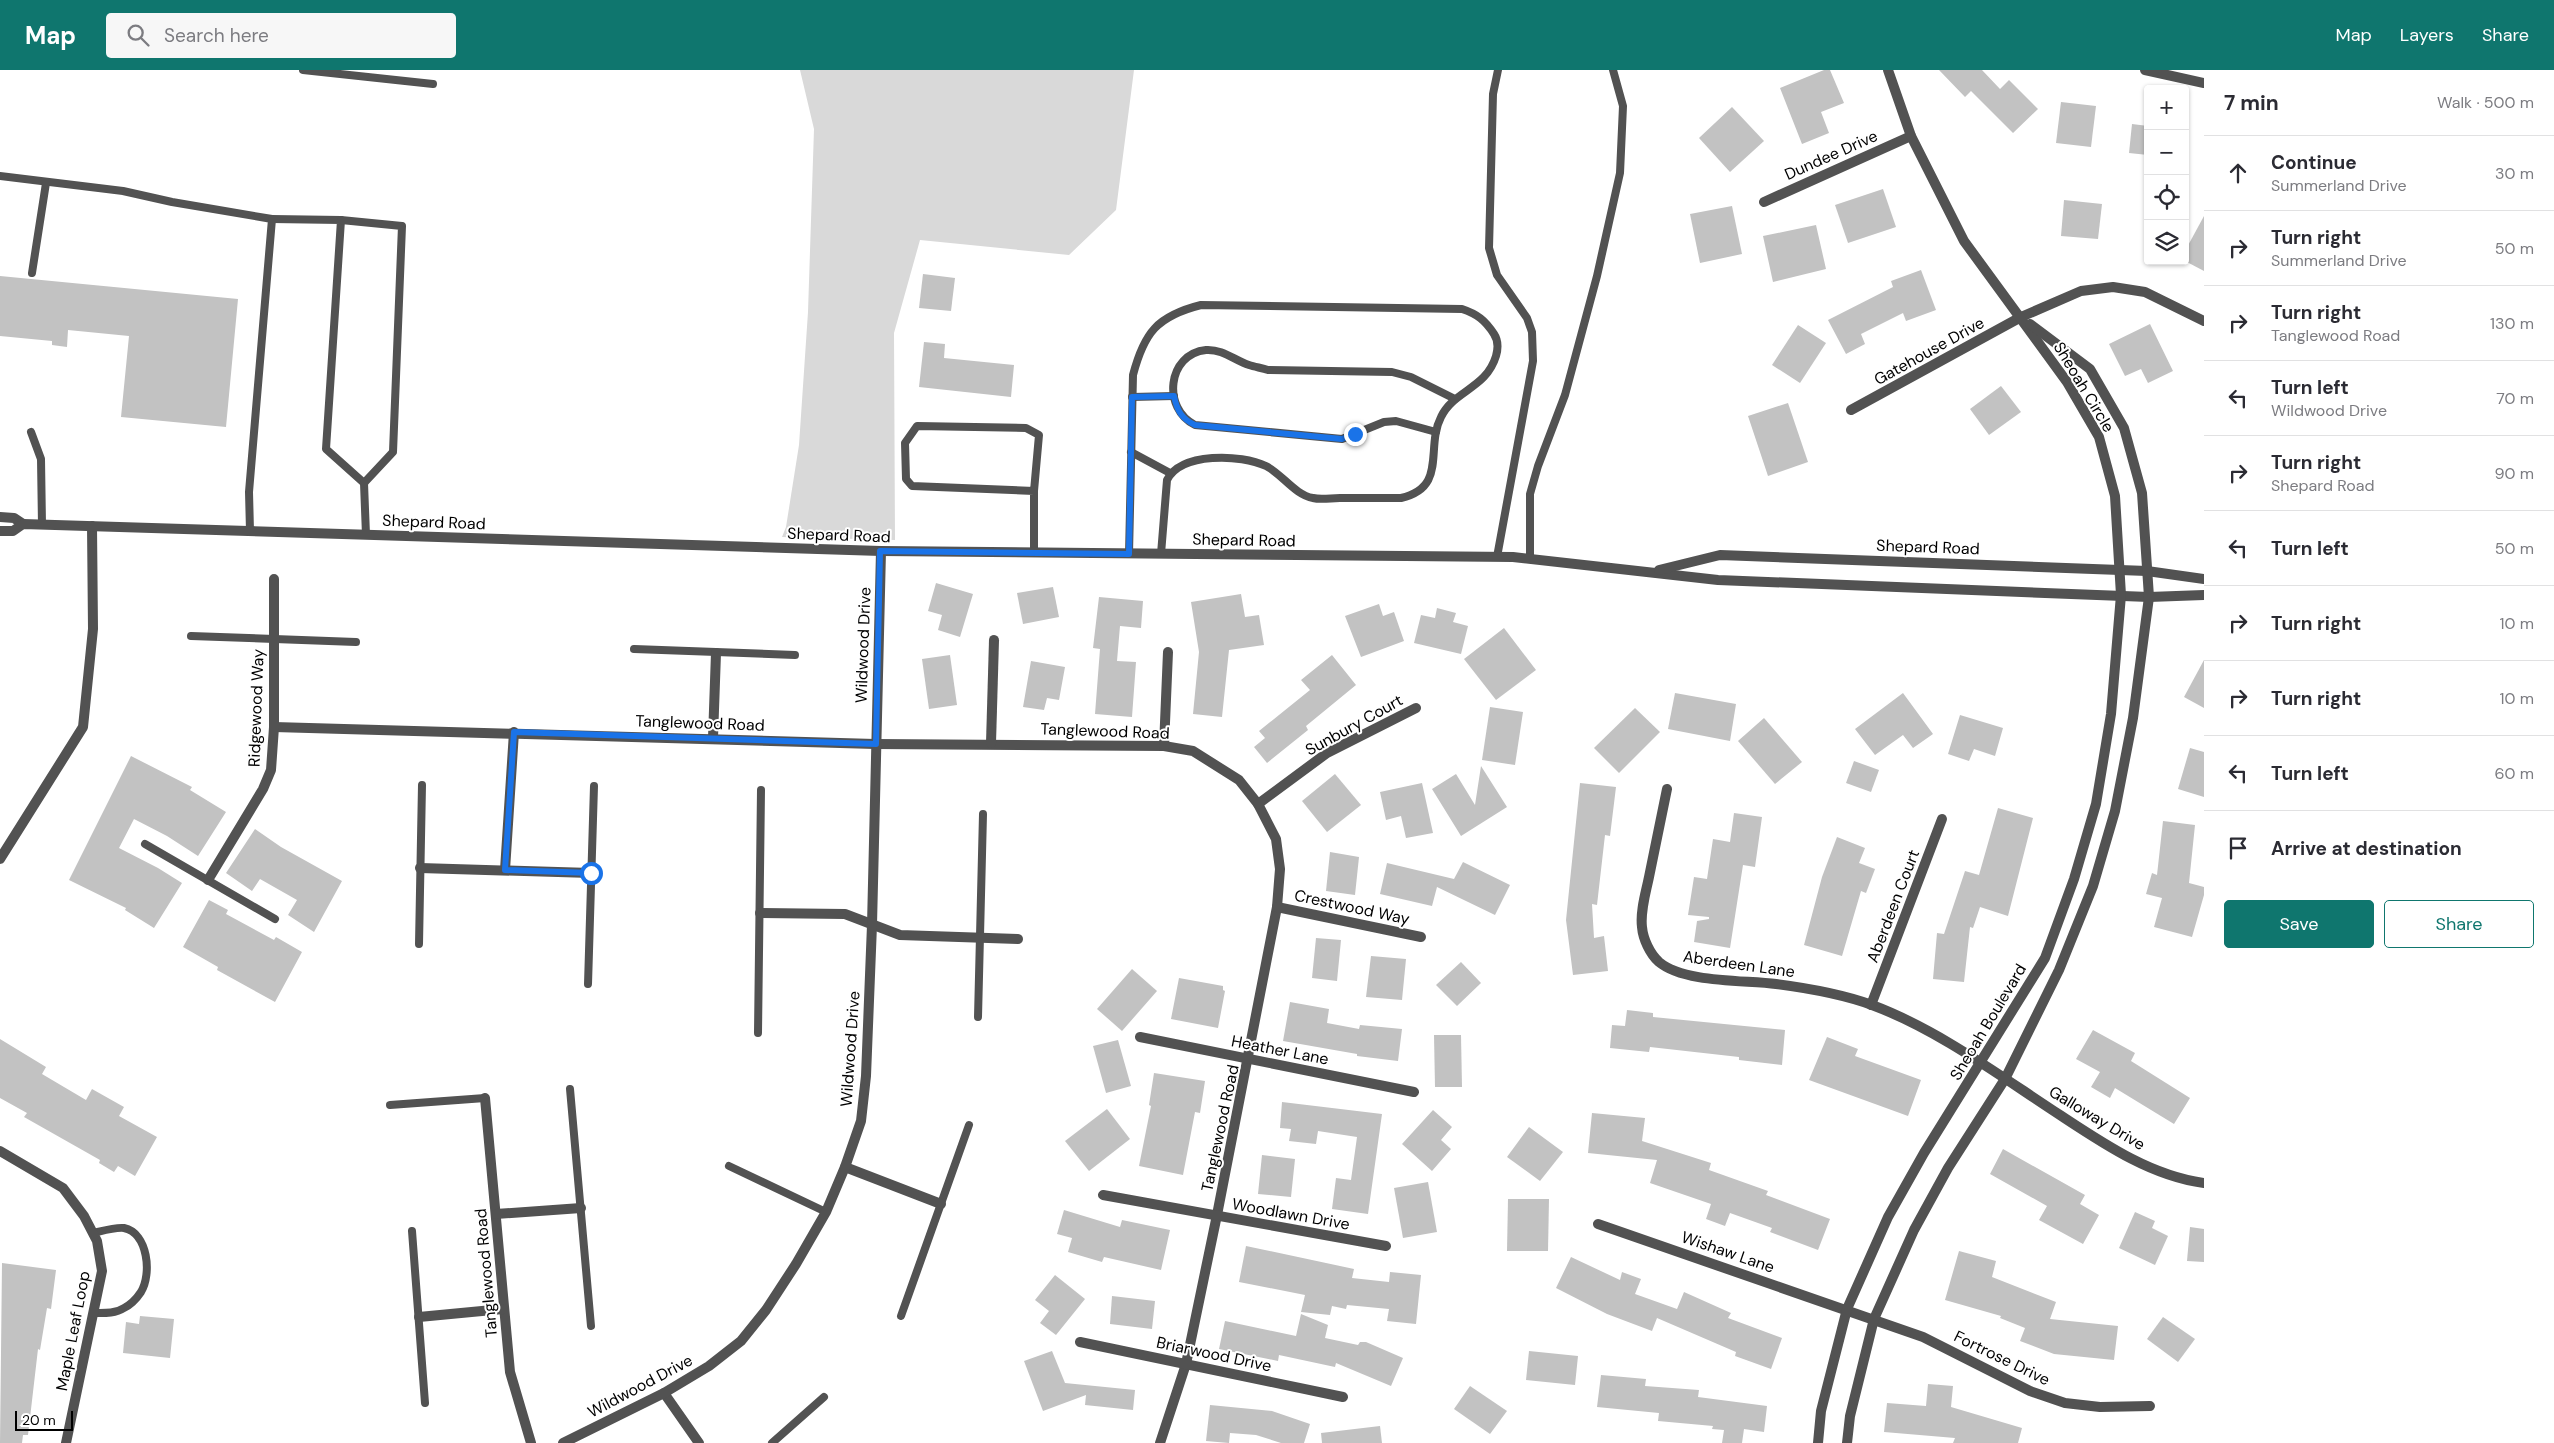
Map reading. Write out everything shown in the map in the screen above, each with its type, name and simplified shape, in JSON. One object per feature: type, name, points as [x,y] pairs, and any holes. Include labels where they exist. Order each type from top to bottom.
[{"type":"street","name":"Sheoah Circle","points":[[1888,70],[1911,136],[1964,241],[2067,382],[2099,437],[2115,496],[2121,595]]},
{"type":"street","points":[[2145,70],[2204,83]]},
{"type":"street","name":"Dundee Drive","points":[[1764,202],[1911,136]]},
{"type":"street","name":"Gatehouse Drive","points":[[1851,410],[2021,318],[2081,291],[2113,287],[2145,292],[2204,321]]},
{"type":"street","name":"Sheoah Circle","points":[[2021,318],[2090,369],[2124,428],[2142,493],[2149,597]]},
{"type":"street","name":"Shepard Road","points":[[0,517],[14,518],[23,524],[42,525],[880,551],[1497,557],[1718,580],[2149,597],[2204,595]]},
{"type":"street","name":"Shepard Road","points":[[0,531],[13,531],[23,524]]},
{"type":"street","points":[[0,859],[83,727],[93,629],[92,526]]},
{"type":"street","name":"Wildwood Drive","points":[[563,1443],[664,1393],[709,1366],[741,1341],[766,1310],[826,1212],[861,1121],[865,1085],[872,925],[880,551]]},
{"type":"street","name":"Shepard Road","points":[[1653,572],[1720,554],[2119,569],[2204,579]]},
{"type":"street","name":"Ridgewood Way","points":[[208,880],[263,789],[271,770],[274,727],[274,579]]},
{"type":"street","name":"Sheoah Boulevard","points":[[1818,1443],[1821,1411],[1847,1310],[1888,1217],[1924,1154],[2044,958],[2074,878],[2096,804],[2111,714],[2121,595]]},
{"type":"street","points":[[1847,1443],[1850,1416],[1874,1319],[1914,1230],[1948,1168],[2005,1079],[2059,970],[2093,886],[2115,811],[2133,718],[2149,597]]},
{"type":"street","points":[[991,743],[994,640]]},
{"type":"street","points":[[714,738],[716,652]]},
{"type":"street","points":[[1164,746],[1168,652]]},
{"type":"street","name":"Sunbury Court","points":[[1258,804],[1327,754],[1416,708]]},
{"type":"street","name":"Tanglewood Road","points":[[274,727],[514,732],[876,744],[991,743],[1164,746],[1193,751],[1216,764],[1238,780],[1258,804],[1276,839],[1280,870],[1278,907],[1249,1059],[1186,1364],[1160,1443]]},
{"type":"street","points":[[505,870],[514,732]]},
{"type":"street","name":"Aberdeen Lane","points":[[1667,789],[1644,903],[1642,927],[1647,946],[1658,962],[1680,973],[1811,990],[1871,1005],[1916,1025],[1981,1063]]},
{"type":"street","name":"Aberdeen Court","points":[[1871,1005],[1942,819]]},
{"type":"street","points":[[420,868],[591,873]]},
{"type":"street","name":"Crestwood Way","points":[[1278,907],[1421,937]]},
{"type":"street","points":[[760,913],[845,914],[900,935],[1018,939]]},
{"type":"street","name":"Heather Lane","points":[[1140,1037],[1414,1092]]},
{"type":"street","name":"Galloway Drive","points":[[1981,1063],[2105,1144],[2142,1164],[2192,1181],[2204,1183]]},
{"type":"street","name":"Tanglewood Road","points":[[485,1098],[510,1372],[531,1443]]},
{"type":"street","name":"Maple Leaf Loop","points":[[0,1151],[62,1188],[84,1216],[97,1241],[102,1271],[66,1443]]},
{"type":"street","points":[[844,1167],[941,1204]]},
{"type":"street","name":"Woodlawn Drive","points":[[1104,1195],[1386,1246]]},
{"type":"street","points":[[496,1214],[581,1208]]},
{"type":"street","name":"Wishaw Lane","points":[[1598,1224],[1847,1310]]},
{"type":"street","points":[[419,1317],[503,1309]]},
{"type":"street","name":"Fortrose Drive","points":[[1847,1310],[1923,1337],[2030,1390],[2065,1403],[2100,1407],[2150,1406]]},
{"type":"street","name":"Briarwood Drive","points":[[1080,1342],[1343,1397]]},
{"type":"street","points":[[664,1393],[699,1443]]},
{"type":"lane","points":[[303,70],[433,84]]},
{"type":"lane","points":[[1497,557],[1533,361],[1532,332],[1527,318],[1497,275],[1489,248],[1493,94],[1498,70]]},
{"type":"lane","points":[[1530,559],[1530,494],[1538,466],[1565,395],[1598,276],[1620,173],[1623,106],[1613,70]]},
{"type":"lane","points":[[0,176],[123,191],[172,202],[272,218],[341,220],[402,226],[392,452],[364,484],[366,535]]},
{"type":"lane","points":[[32,273],[46,183]]},
{"type":"lane","points":[[250,532],[249,492],[272,218]]},
{"type":"lane","points":[[341,220],[326,449],[364,484]]},
{"type":"lane","points":[[1129,554],[1132,375],[1138,356],[1150,332],[1176,311],[1201,305],[1462,308],[1476,313],[1487,322],[1496,337],[1497,350],[1492,370],[1455,399],[1441,416],[1436,432],[1432,469],[1426,485],[1416,495],[1401,498],[1312,498],[1299,491],[1265,466],[1214,457],[1203,458],[1170,473],[1167,480],[1161,554]]},
{"type":"lane","points":[[1436,432],[1396,420],[1384,422],[1342,439],[1195,425],[1184,420],[1177,408],[1174,396],[1174,376],[1180,366],[1197,352],[1214,350],[1225,352],[1250,365],[1268,370],[1392,372],[1411,377],[1455,399]]},
{"type":"lane","points":[[1132,397],[1174,396]]},
{"type":"lane","points":[[1034,491],[912,486],[906,479],[904,443],[917,426],[1026,428],[1035,431],[1039,435],[1034,491],[1034,553]]},
{"type":"lane","points":[[32,432],[41,459],[42,525]]},
{"type":"lane","points":[[1131,452],[1170,473]]},
{"type":"lane","points":[[191,636],[356,642]]},
{"type":"lane","points":[[634,649],[795,655]]},
{"type":"lane","points":[[419,944],[422,785]]},
{"type":"lane","points":[[588,984],[594,786]]},
{"type":"lane","points":[[758,1033],[761,790]]},
{"type":"lane","points":[[978,1017],[983,814]]},
{"type":"lane","points":[[145,844],[275,919]]},
{"type":"lane","points":[[570,1089],[592,1326]]},
{"type":"lane","points":[[390,1105],[485,1098]]},
{"type":"lane","points":[[901,1316],[969,1125]]},
{"type":"lane","points":[[729,1166],[826,1212]]},
{"type":"lane","points":[[93,1233],[122,1228],[132,1231],[143,1247],[146,1268],[141,1292],[123,1309],[112,1312],[93,1313]]},
{"type":"lane","points":[[412,1231],[425,1403]]},
{"type":"lane","points":[[772,1443],[824,1397]]},
{"type":"shaded area","points":[[800,70],[1134,70],[1116,210],[1069,255],[920,240],[894,333],[895,540],[782,537],[786,527],[799,445],[808,312],[814,129]]},
{"type":"building","points":[[1824,70],[1830,70],[1844,103],[1821,112],[1829,133],[1802,144],[1780,88]]},
{"type":"building","points":[[1939,70],[1982,70],[2000,89],[2009,80],[2038,109],[2013,133],[1971,91],[1965,97]]},
{"type":"building","points":[[2061,102],[2096,106],[2091,147],[2056,143]]},
{"type":"building","points":[[1732,107],[1764,141],[1730,172],[1699,138]]},
{"type":"building","points":[[2132,124],[2144,126],[2144,155],[2129,153]]},
{"type":"building","points":[[1883,189],[1896,227],[1848,243],[1835,205]]},
{"type":"building","points":[[2064,200],[2102,204],[2098,239],[2061,236]]},
{"type":"building","points":[[1732,206],[1742,254],[1700,263],[1690,214]]},
{"type":"building","points":[[2204,216],[2204,271],[2189,263],[2189,244]]},
{"type":"building","points":[[1816,225],[1826,269],[1773,282],[1763,236]]},
{"type":"building","points":[[1921,270],[1936,310],[1906,321],[1903,313],[1861,334],[1865,344],[1846,354],[1828,320],[1893,287],[1891,281]]},
{"type":"building","points":[[923,274],[955,278],[951,311],[919,308]]},
{"type":"building","points":[[0,276],[238,299],[226,427],[121,417],[129,336],[68,330],[67,347],[52,345],[52,341],[0,336]]},
{"type":"building","points":[[2150,324],[2173,371],[2148,383],[2141,369],[2125,376],[2109,344]]},
{"type":"building","points":[[1798,325],[1826,343],[1800,383],[1772,365]]},
{"type":"building","points":[[924,342],[945,344],[944,358],[1014,365],[1011,397],[919,387]]},
{"type":"building","points":[[2001,386],[2021,412],[1989,435],[1970,409]]},
{"type":"building","points":[[1788,403],[1808,462],[1768,476],[1748,416]]},
{"type":"building","points":[[936,583],[973,594],[960,637],[938,630],[942,615],[928,611]]},
{"type":"building","points":[[1053,587],[1059,617],[1023,624],[1017,593]]},
{"type":"building","points":[[1241,594],[1245,617],[1259,615],[1264,645],[1229,650],[1222,717],[1193,714],[1199,652],[1191,602]]},
{"type":"building","points":[[1099,597],[1143,601],[1141,628],[1120,626],[1117,661],[1136,662],[1132,717],[1095,714],[1100,649],[1093,648]]},
{"type":"building","points":[[1379,604],[1383,616],[1394,612],[1404,641],[1361,657],[1345,616]]},
{"type":"building","points":[[1437,608],[1456,613],[1453,622],[1468,626],[1461,654],[1414,643],[1421,615],[1435,618]]},
{"type":"building","points":[[1504,628],[1536,670],[1496,700],[1464,659]]},
{"type":"building","points":[[950,655],[957,705],[929,709],[922,659]]},
{"type":"building","points":[[1332,655],[1356,685],[1306,726],[1308,730],[1267,763],[1254,747],[1265,738],[1259,731],[1310,690],[1301,680]]},
{"type":"building","points":[[2204,660],[2204,708],[2184,697]]},
{"type":"building","points":[[1031,661],[1065,667],[1059,700],[1047,698],[1044,710],[1023,707]]},
{"type":"building","points":[[1675,693],[1736,704],[1730,741],[1668,729]]},
{"type":"building","points":[[1903,693],[1933,734],[1913,748],[1903,735],[1875,755],[1855,729]]},
{"type":"building","points":[[1490,707],[1523,712],[1515,765],[1482,760]]},
{"type":"building","points":[[1635,708],[1660,732],[1619,773],[1594,748]]},
{"type":"building","points":[[1960,715],[2003,728],[1995,756],[1974,749],[1969,761],[1948,754]]},
{"type":"building","points":[[1764,718],[1802,762],[1775,784],[1738,741]]},
{"type":"building","points":[[2190,748],[2204,752],[2204,797],[2178,789]]},
{"type":"building","points":[[131,756],[192,787],[190,790],[226,812],[198,856],[167,836],[134,819],[119,848],[182,883],[154,928],[125,910],[126,908],[69,880]]},
{"type":"building","points":[[1854,761],[1879,770],[1871,792],[1846,783]]},
{"type":"building","points":[[1481,766],[1507,807],[1461,836],[1432,789],[1456,774],[1475,805]]},
{"type":"building","points":[[1335,774],[1361,805],[1327,832],[1302,801]]},
{"type":"building","points":[[1422,783],[1433,833],[1406,838],[1401,816],[1386,820],[1380,792]]},
{"type":"building","points":[[1580,783],[1616,787],[1610,836],[1605,835],[1597,905],[1592,904],[1594,938],[1604,936],[1608,971],[1573,975],[1566,920]]},
{"type":"building","points":[[1998,808],[2033,818],[2008,916],[1980,907],[1973,928],[1970,927],[1964,982],[1933,979],[1937,933],[1944,934],[1965,871],[1979,875]]},
{"type":"building","points":[[1734,813],[1762,817],[1755,867],[1743,865],[1730,948],[1694,942],[1697,921],[1709,919],[1709,917],[1688,915],[1694,877],[1707,879],[1713,839],[1730,842]]},
{"type":"building","points":[[2163,821],[2195,825],[2189,883],[2204,887],[2204,895],[2192,937],[2154,927],[2162,898],[2146,894],[2152,873],[2157,875]]},
{"type":"building","points":[[255,829],[281,847],[342,881],[314,932],[288,915],[297,900],[260,879],[252,891],[226,873]]},
{"type":"building","points":[[1837,837],[1865,848],[1859,863],[1875,869],[1866,893],[1861,891],[1842,956],[1804,945],[1822,877]]},
{"type":"building","points":[[1330,852],[1359,857],[1355,895],[1326,891]]},
{"type":"building","points":[[1463,862],[1510,885],[1495,915],[1437,887],[1432,906],[1380,894],[1387,863],[1454,879]]},
{"type":"building","points":[[209,900],[228,910],[226,914],[274,940],[276,937],[302,952],[275,1002],[217,970],[218,967],[183,947]]},
{"type":"building","points":[[1316,938],[1341,940],[1337,981],[1312,978]]},
{"type":"building","points":[[1371,956],[1406,959],[1402,1000],[1366,997]]},
{"type":"building","points":[[1461,962],[1481,983],[1457,1006],[1436,985]]},
{"type":"building","points":[[1132,969],[1157,991],[1122,1031],[1097,1009]]},
{"type":"building","points":[[1179,978],[1223,986],[1225,991],[1218,1028],[1171,1019]]},
{"type":"building","points":[[1290,1002],[1329,1009],[1327,1023],[1359,1029],[1360,1025],[1402,1029],[1398,1061],[1357,1056],[1357,1054],[1283,1041]]},
{"type":"building","points":[[1627,1010],[1653,1013],[1653,1017],[1785,1030],[1782,1065],[1739,1060],[1739,1057],[1650,1047],[1649,1052],[1610,1048],[1612,1025],[1625,1026]]},
{"type":"building","points":[[2093,1030],[2135,1053],[2131,1061],[2190,1098],[2174,1124],[2115,1088],[2110,1098],[2091,1087],[2100,1072],[2076,1059]]},
{"type":"building","points":[[1434,1035],[1461,1035],[1462,1087],[1435,1087]]},
{"type":"building","points":[[1827,1037],[1858,1049],[1855,1056],[1921,1080],[1908,1116],[1809,1080]]},
{"type":"building","points":[[0,1039],[46,1067],[42,1074],[86,1100],[92,1089],[124,1107],[119,1116],[157,1137],[135,1176],[118,1166],[114,1172],[99,1163],[100,1160],[24,1117],[27,1113],[0,1098]]},
{"type":"building","points":[[1118,1040],[1131,1086],[1106,1093],[1093,1046]]},
{"type":"building","points":[[1154,1073],[1205,1081],[1200,1113],[1195,1112],[1183,1175],[1139,1166],[1151,1106],[1149,1105]]},
{"type":"building","points":[[1282,1102],[1382,1114],[1368,1214],[1332,1209],[1336,1178],[1351,1180],[1357,1137],[1318,1131],[1316,1144],[1289,1141],[1291,1129],[1280,1128]]},
{"type":"building","points":[[1107,1109],[1130,1139],[1089,1171],[1065,1141]]},
{"type":"building","points":[[1433,1110],[1452,1127],[1441,1140],[1451,1149],[1432,1171],[1402,1144]]},
{"type":"building","points":[[1592,1113],[1645,1118],[1642,1141],[1711,1163],[1709,1170],[1768,1191],[1766,1195],[1830,1219],[1818,1250],[1770,1232],[1772,1228],[1730,1213],[1725,1226],[1706,1219],[1711,1204],[1650,1183],[1657,1160],[1588,1153]]},
{"type":"building","points":[[1529,1127],[1563,1152],[1540,1181],[1507,1157]]},
{"type":"building","points":[[2003,1149],[2085,1195],[2080,1204],[2099,1215],[2083,1244],[2039,1220],[2047,1206],[1990,1174]]},
{"type":"building","points":[[1262,1155],[1295,1159],[1291,1197],[1258,1194]]},
{"type":"building","points":[[1428,1182],[1437,1232],[1403,1238],[1394,1188]]},
{"type":"building","points":[[1508,1199],[1549,1199],[1548,1251],[1507,1251]]},
{"type":"building","points":[[1064,1210],[1120,1227],[1122,1220],[1170,1230],[1161,1270],[1104,1257],[1102,1262],[1068,1252],[1072,1238],[1057,1234]]},
{"type":"building","points":[[2135,1212],[2155,1221],[2152,1228],[2168,1236],[2155,1265],[2119,1248]]},
{"type":"building","points":[[2190,1227],[2204,1229],[2204,1262],[2187,1261]]},
{"type":"building","points":[[1246,1246],[1354,1269],[1352,1278],[1389,1282],[1390,1272],[1421,1275],[1416,1324],[1387,1321],[1389,1309],[1347,1305],[1346,1309],[1332,1306],[1330,1315],[1301,1312],[1305,1295],[1239,1282]]},
{"type":"building","points":[[1959,1251],[1996,1261],[1992,1277],[2056,1302],[2050,1319],[2118,1326],[2114,1360],[2054,1354],[2020,1341],[2025,1328],[2000,1318],[2001,1316],[1945,1300]]},
{"type":"building","points":[[1571,1257],[1620,1280],[1622,1272],[1641,1279],[1635,1294],[1677,1309],[1684,1292],[1731,1313],[1728,1318],[1782,1338],[1771,1369],[1735,1356],[1736,1352],[1657,1318],[1652,1331],[1607,1314],[1556,1288]]},
{"type":"building","points":[[2,1263],[56,1270],[51,1309],[47,1308],[40,1350],[38,1349],[28,1435],[23,1435],[22,1443],[0,1443]]},
{"type":"building","points":[[1055,1275],[1085,1299],[1056,1335],[1040,1323],[1049,1311],[1035,1300]]},
{"type":"building","points":[[1112,1296],[1155,1301],[1152,1329],[1110,1324]]},
{"type":"building","points":[[1301,1314],[1328,1325],[1325,1338],[1358,1345],[1360,1342],[1366,1342],[1403,1358],[1391,1386],[1336,1363],[1335,1367],[1279,1355],[1278,1361],[1219,1349],[1225,1321],[1296,1336]]},
{"type":"building","points":[[140,1316],[174,1319],[170,1358],[123,1353],[126,1322],[139,1324]]},
{"type":"building","points":[[2163,1317],[2195,1339],[2178,1362],[2147,1339]]},
{"type":"building","points":[[1052,1351],[1065,1383],[1135,1390],[1133,1410],[1085,1405],[1086,1395],[1043,1411],[1024,1361]]},
{"type":"building","points":[[1529,1351],[1578,1356],[1575,1385],[1526,1380]]},
{"type":"building","points":[[1601,1375],[1646,1379],[1645,1386],[1699,1390],[1698,1397],[1767,1406],[1764,1432],[1744,1429],[1742,1443],[1722,1443],[1724,1430],[1712,1429],[1713,1426],[1658,1421],[1659,1413],[1597,1407]]},
{"type":"building","points":[[1928,1384],[1953,1386],[1951,1407],[2022,1428],[2018,1443],[1953,1443],[1955,1438],[1884,1432],[1887,1403],[1926,1406]]},
{"type":"building","points":[[1470,1386],[1507,1411],[1490,1434],[1454,1409]]},
{"type":"building","points":[[1210,1405],[1272,1411],[1310,1424],[1304,1443],[1281,1443],[1256,1435],[1230,1433],[1229,1443],[1206,1441]]},
{"type":"building","points":[[1380,1426],[1382,1443],[1322,1443],[1321,1433]]},
{"type":"route","points":[[591,873],[505,870],[514,732],[876,744],[880,551],[1129,554],[1132,397],[1174,396],[1177,408],[1184,420],[1195,425],[1342,439],[1355,434]]}]
